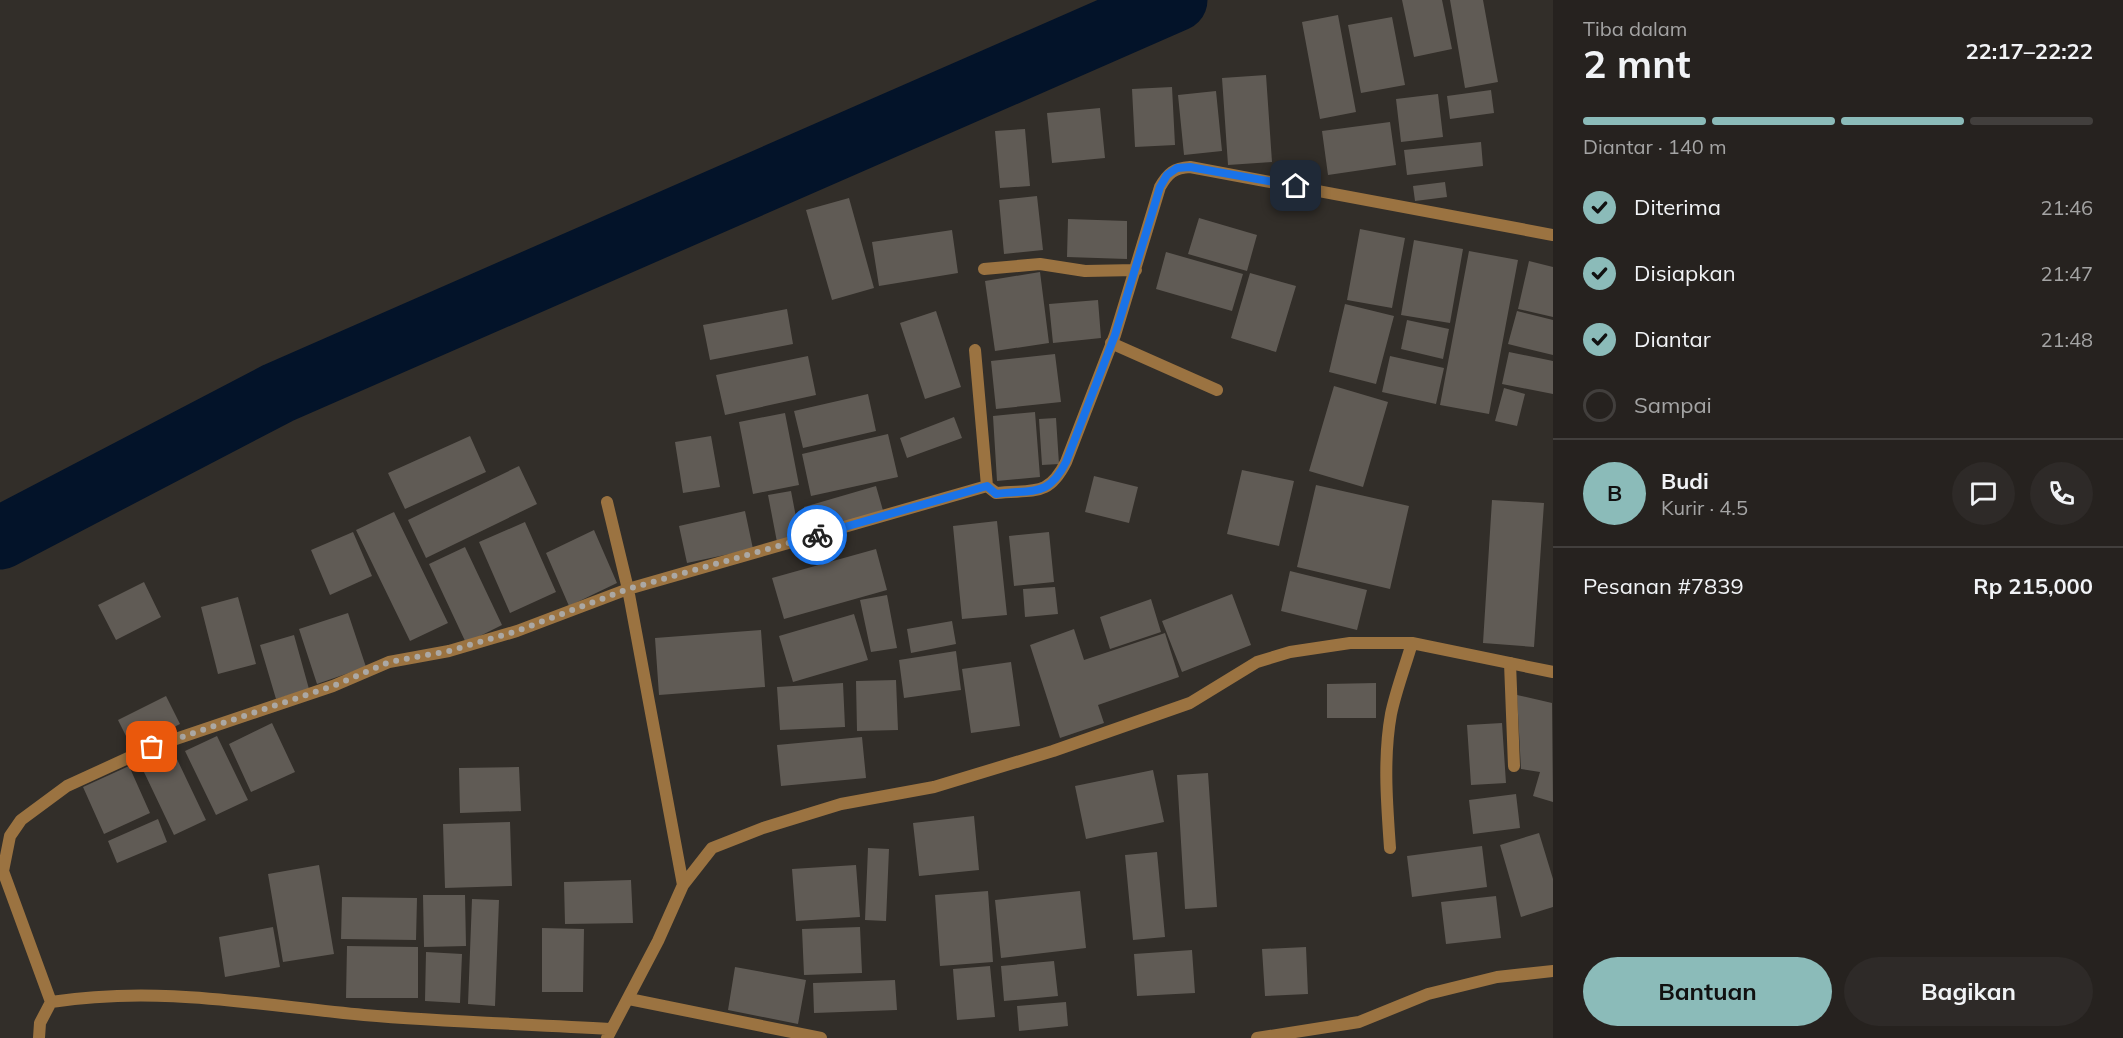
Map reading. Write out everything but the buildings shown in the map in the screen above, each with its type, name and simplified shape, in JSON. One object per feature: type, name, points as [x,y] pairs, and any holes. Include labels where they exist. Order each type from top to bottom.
[{"type":"street","points":[[975,350],[987,486],[996,494],[1048,488],[1057,479],[1112,343],[1160,187],[1167,175],[1177,168],[1190,167],[1263,179],[1553,235]]},
{"type":"street","points":[[984,269],[1040,264],[1104,273],[1136,270]]},
{"type":"street","points":[[1112,343],[1217,390]]},
{"type":"street","points":[[39,1038],[40,1023],[51,1002],[3,871],[10,836],[21,820],[67,786],[152,747],[333,686],[389,662],[449,651],[517,631],[628,589],[987,486]]},
{"type":"street","points":[[607,502],[628,589],[683,885]]},
{"type":"street","points":[[51,1002],[89,996],[198,995],[365,1015],[609,1033],[629,999],[683,885],[712,848],[763,828],[841,804],[934,787],[1053,751],[1190,703],[1257,662],[1290,652],[1350,643],[1412,643],[1553,672]]},
{"type":"street","points":[[1390,849],[1387,812],[1388,735],[1395,696],[1412,643]]},
{"type":"street","points":[[1510,663],[1514,766]]},
{"type":"street","points":[[1257,1038],[1359,1022],[1428,994],[1497,977],[1553,971]]},
{"type":"street","points":[[629,999],[821,1038]]},
{"type":"waterway","points":[[0,538],[278,393],[1176,0]]},
{"type":"way so far","points":[[152,747],[333,686],[389,662],[449,651],[517,631],[628,589],[817,535]]},
{"type":"route","points":[[817,535],[987,486],[991,492],[996,494],[1048,488],[1057,479],[1066,462],[1115,335],[1160,187],[1167,175],[1177,168],[1190,167],[1296,186]]}]
